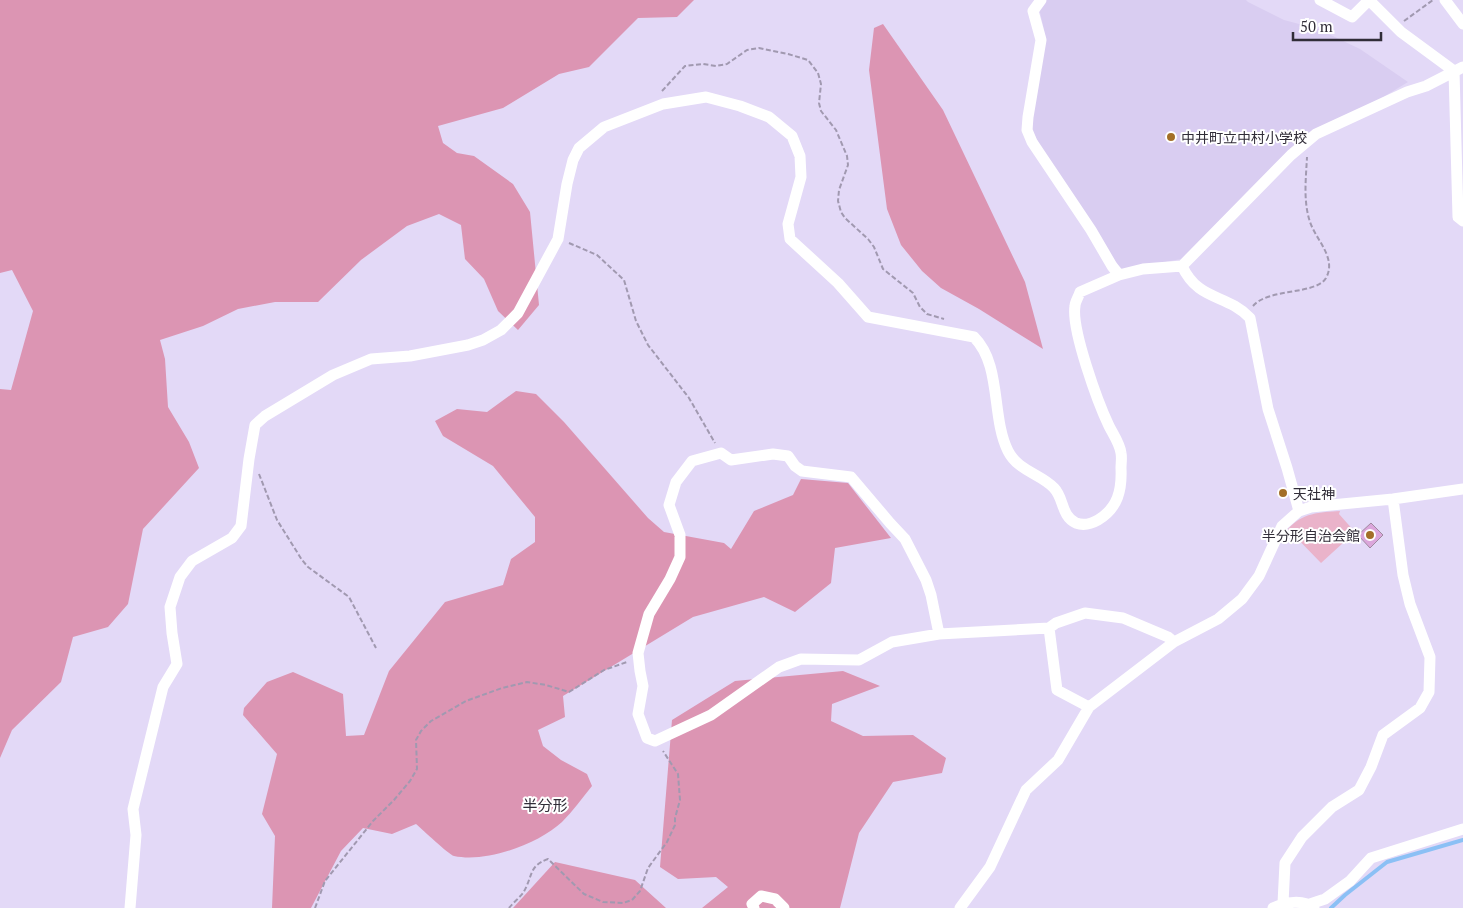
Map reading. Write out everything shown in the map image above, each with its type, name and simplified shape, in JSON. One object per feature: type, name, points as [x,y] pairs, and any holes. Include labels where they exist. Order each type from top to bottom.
[{"type":"street","points":[[1041,0],[1033,11],[1041,40],[1028,117],[1028,130],[1032,142],[1119,275]]},
{"type":"street","points":[[1320,0],[1352,17],[1369,0],[1396,26],[1459,69]]},
{"type":"street","points":[[1445,0],[1463,24]]},
{"type":"street","points":[[130,908],[136,836],[133,809],[162,686],[177,664],[170,607],[180,577],[192,561],[232,538],[241,526],[255,426],[265,416],[333,375],[371,359],[410,356],[468,345],[500,330],[518,312],[558,239],[567,184],[573,160],[579,148],[604,127],[663,104],[706,97],[740,106],[769,117],[792,136],[800,156],[801,177],[788,224],[790,239],[838,283],[868,317],[974,337],[983,346],[989,362],[1002,434],[1008,453],[1029,473],[1048,481],[1057,491],[1063,508],[1070,518],[1084,524],[1092,523],[1110,510],[1119,497],[1122,483],[1121,452],[1108,424],[1087,367],[1076,329],[1074,306],[1080,292],[1119,275],[1143,269],[1182,266],[1316,134],[1407,92],[1426,86],[1459,69]]},
{"type":"street","points":[[1459,69],[1458,217],[1463,221]]},
{"type":"street","points":[[1182,266],[1188,278],[1203,292],[1240,308],[1250,318],[1268,409],[1299,511]]},
{"type":"street","points":[[939,634],[926,580],[905,539],[851,477],[802,472],[788,456],[773,454],[731,460],[721,454],[692,461],[676,482],[669,505],[680,535],[680,557],[670,579],[649,614],[638,654],[643,686],[638,714],[647,738],[654,741],[710,715],[778,667],[801,659],[859,660],[892,642],[939,634],[1049,628],[1056,623],[1085,613],[1123,618],[1174,642]]},
{"type":"street","points":[[960,908],[990,867],[1026,790],[1058,760],[1089,707],[1174,642],[1218,619],[1242,599],[1259,576],[1282,526],[1299,511],[1311,507],[1393,499],[1463,489]]},
{"type":"street","points":[[1393,499],[1403,575],[1410,604],[1430,657],[1429,692],[1420,708],[1384,735],[1372,767],[1359,790],[1332,807],[1302,837],[1285,863],[1278,906],[1312,906],[1325,900],[1350,881],[1371,858],[1463,829]]},
{"type":"street","points":[[1049,628],[1057,690],[1089,707]]},
{"type":"street","points":[[754,908],[752,904],[761,896],[775,899],[784,908]]},
{"type":"path","points":[[1396,26],[1433,0]]},
{"type":"path","points":[[655,107],[662,92],[685,66],[727,64],[748,50],[760,48],[808,60],[818,73],[821,84],[819,103],[821,111],[836,130],[848,156],[848,166],[839,190],[838,200],[841,212],[874,247],[883,269],[913,293],[920,307],[927,314],[944,319]]},
{"type":"path","points":[[1246,314],[1256,302],[1264,298],[1317,286],[1324,281],[1328,274],[1329,262],[1326,251],[1314,234],[1305,198],[1309,141]]},
{"type":"path","points":[[558,239],[597,255],[624,280],[636,321],[648,345],[688,398],[721,454]]},
{"type":"path","points":[[250,451],[277,520],[302,560],[308,567],[350,597],[376,648]]},
{"type":"path","points":[[315,908],[325,882],[373,821],[410,781],[417,769],[416,740],[431,721],[466,702],[502,688],[527,682],[569,692],[604,670],[639,658]]},
{"type":"path","points":[[509,908],[523,892],[532,870],[538,863],[548,859],[584,894],[603,902],[623,903],[632,900],[640,891],[648,868],[667,842],[675,825],[674,818],[680,800],[678,774],[668,756],[654,741]]},
{"type":"shaded area","points":[[0,0],[694,0],[677,17],[638,18],[589,67],[559,74],[503,108],[438,126],[443,143],[457,153],[474,156],[513,184],[530,212],[539,305],[518,330],[498,311],[484,279],[465,259],[461,225],[439,214],[407,226],[361,260],[318,302],[275,302],[238,309],[203,326],[160,340],[165,359],[168,407],[189,442],[199,468],[143,529],[128,604],[108,627],[73,637],[61,682],[12,730],[0,758],[0,389],[11,390],[33,311],[12,270],[0,273]]},
{"type":"shaded area","name":"中井町立中村小学校","points":[[1045,0],[1246,0],[1284,20],[1318,29],[1360,49],[1408,82],[1380,99],[1313,133],[1181,259],[1123,270],[1117,264],[1033,132],[1032,116],[1046,38],[1039,8]]},
{"type":"shaded area","points":[[883,24],[943,110],[1025,282],[1043,349],[941,288],[922,271],[901,245],[887,209],[869,70],[874,28]]},
{"type":"shaded area","points":[[516,391],[536,394],[564,422],[648,518],[664,532],[724,543],[731,549],[754,511],[793,495],[801,479],[848,483],[891,538],[835,548],[831,583],[795,612],[764,597],[693,617],[563,696],[565,717],[538,730],[543,746],[561,760],[587,774],[592,786],[562,822],[540,838],[496,854],[467,857],[454,856],[416,824],[392,834],[363,828],[341,851],[311,908],[272,908],[275,836],[262,814],[277,754],[243,715],[244,708],[267,682],[293,672],[343,694],[346,736],[364,735],[389,671],[445,602],[503,585],[511,559],[535,542],[535,517],[493,466],[443,436],[435,421],[457,409],[487,412]]},
{"type":"shaded area","points":[[1340,511],[1339,514],[1355,532],[1321,563],[1288,529],[1299,520],[1312,514]]},
{"type":"shaded area","points":[[843,671],[880,686],[832,704],[831,721],[863,736],[913,735],[946,758],[942,773],[893,782],[859,833],[840,908],[702,908],[728,887],[716,877],[678,879],[660,867],[672,720],[735,681]]},
{"type":"shaded area","points":[[555,862],[635,880],[666,908],[513,908]]},
{"type":"building","name":"半分形自治会館","points":[[1371,523],[1383,535],[1370,548],[1358,535]]},
{"type":"waterway","points":[[1331,908],[1387,862],[1463,840]]},
{"type":"place","name":"中井町立中村小学校","points":[[1171,137]]},
{"type":"place","name":"天社神","points":[[1283,493]]},
{"type":"place","name":"半分形自治会館","points":[[1370,535]]},
{"type":"district","name":"半分形","points":[[545,805]]}]
